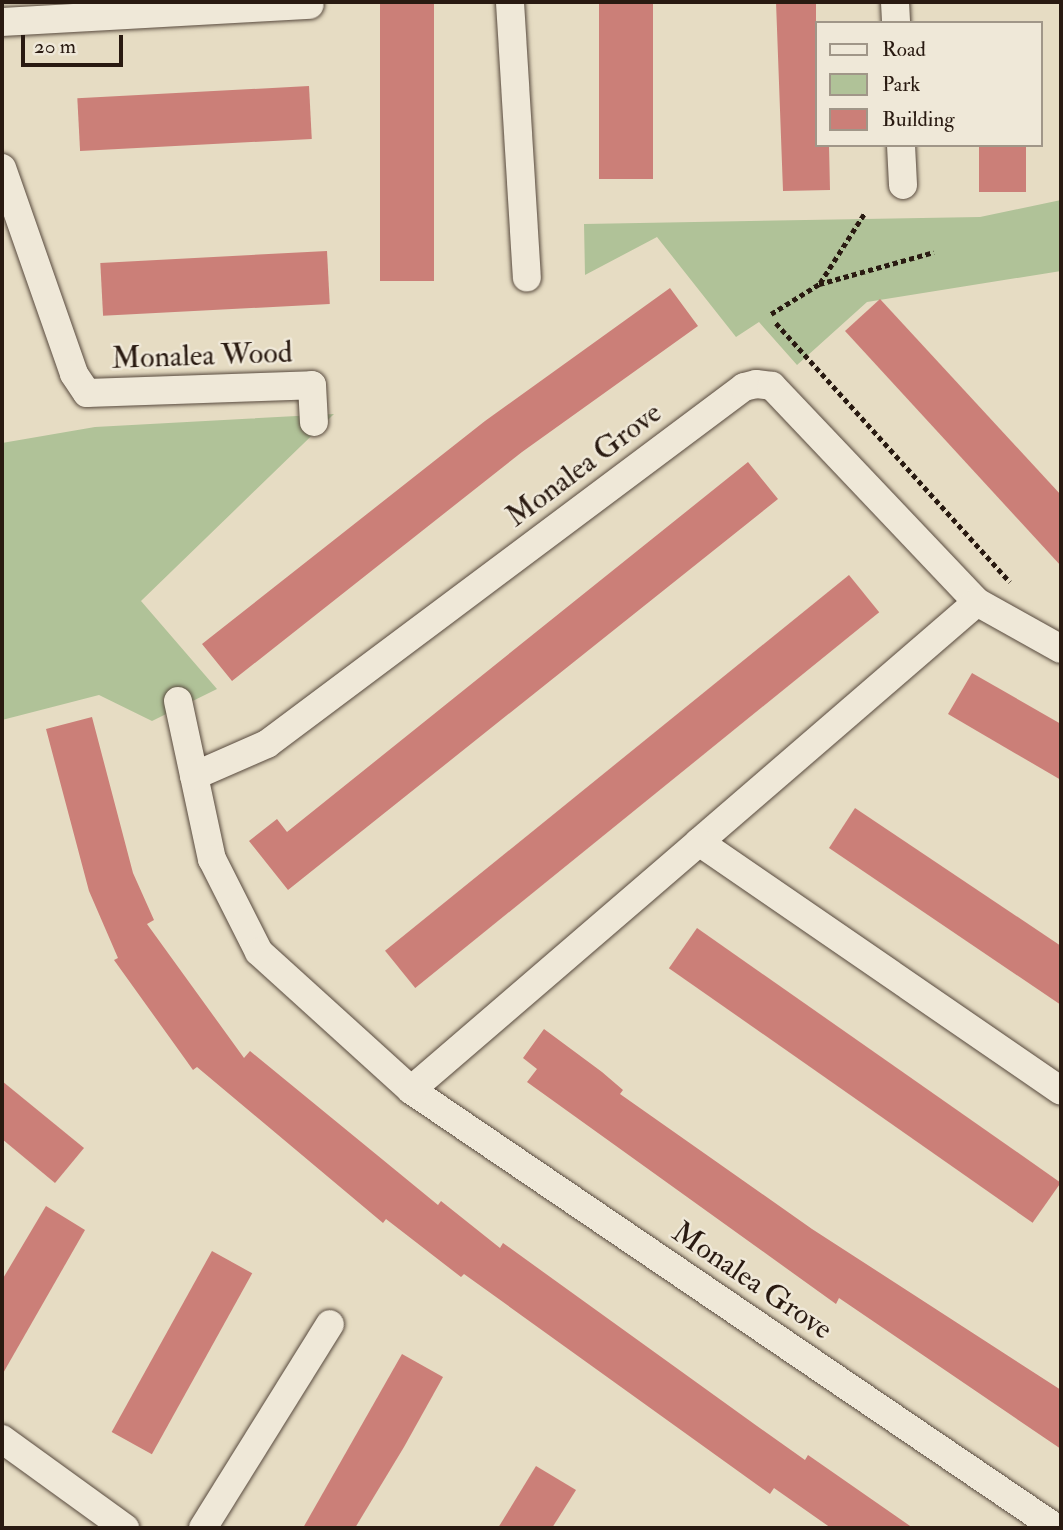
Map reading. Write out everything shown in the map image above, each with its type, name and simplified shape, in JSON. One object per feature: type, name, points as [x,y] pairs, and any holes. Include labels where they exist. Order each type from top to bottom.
[{"type":"street","points":[[510,2],[527,276]]},
{"type":"street","points":[[895,2],[896,21]]},
{"type":"street","points":[[2,22],[310,5]]},
{"type":"street","points":[[901,147],[903,185]]},
{"type":"street","name":"Monalea Wood","points":[[2,169],[74,374],[87,393],[312,385],[314,422]]},
{"type":"street","name":"Monalea Grove","points":[[194,776],[267,744],[744,387],[756,384],[772,386],[977,602],[1061,649]]},
{"type":"street","points":[[411,1090],[977,602]]},
{"type":"street","name":"Monalea Grove","points":[[178,701],[212,859],[259,952],[411,1090],[1056,1528]]},
{"type":"street","points":[[699,842],[1061,1091]]},
{"type":"street","points":[[203,1528],[330,1324]]},
{"type":"street","points":[[2,1439],[125,1528]]},
{"type":"path","points":[[819,284],[864,214]]},
{"type":"path","points":[[771,314],[819,284],[934,252]]},
{"type":"path","points":[[776,323],[1020,589]]},
{"type":"green space","points":[[1061,200],[1061,271],[867,302],[797,365],[759,322],[736,337],[657,237],[585,275],[584,224],[980,217]]},
{"type":"green space","points":[[334,414],[141,601],[217,689],[152,721],[99,695],[2,720],[2,443],[95,427]]},
{"type":"building","points":[[380,2],[434,2],[434,281],[380,281]]},
{"type":"building","points":[[599,2],[653,2],[653,179],[599,179]]},
{"type":"building","points":[[776,2],[816,2],[814,147],[829,147],[830,190],[783,191]]},
{"type":"building","points":[[309,86],[312,139],[80,151],[77,98]]},
{"type":"building","points":[[979,147],[1026,147],[1026,192],[979,192]]},
{"type":"building","points":[[327,251],[330,304],[103,316],[100,263]]},
{"type":"building","points":[[670,288],[698,326],[522,452],[232,681],[202,644],[485,421]]},
{"type":"building","points":[[880,299],[1061,495],[1061,566],[845,331]]},
{"type":"building","points":[[748,462],[778,499],[288,890],[249,841],[277,819],[287,832]]},
{"type":"building","points":[[849,575],[879,612],[415,988],[385,951]]},
{"type":"building","points":[[972,673],[1061,724],[1061,780],[948,714]]},
{"type":"building","points":[[92,717],[133,873],[154,920],[147,924],[244,1058],[250,1051],[438,1205],[441,1201],[500,1248],[503,1243],[805,1460],[808,1455],[913,1528],[831,1528],[774,1488],[770,1494],[464,1274],[461,1277],[386,1219],[383,1223],[197,1067],[193,1070],[114,960],[118,958],[89,891],[46,729]]},
{"type":"building","points":[[855,808],[1061,946],[1061,1005],[829,848]]},
{"type":"building","points":[[697,928],[1061,1183],[1033,1223],[669,968]]},
{"type":"building","points":[[544,1029],[602,1072],[623,1090],[620,1094],[812,1229],[1061,1390],[1061,1449],[839,1298],[836,1304],[527,1082],[537,1069],[523,1058]]},
{"type":"building","points":[[2,1081],[84,1148],[55,1183],[2,1139]]},
{"type":"building","points":[[46,1206],[85,1230],[2,1375],[2,1280]]},
{"type":"building","points":[[212,1251],[252,1273],[152,1454],[112,1432]]},
{"type":"building","points":[[402,1354],[443,1377],[404,1447],[355,1528],[303,1528]]},
{"type":"building","points":[[536,1466],[576,1490],[552,1528],[498,1528]]}]
